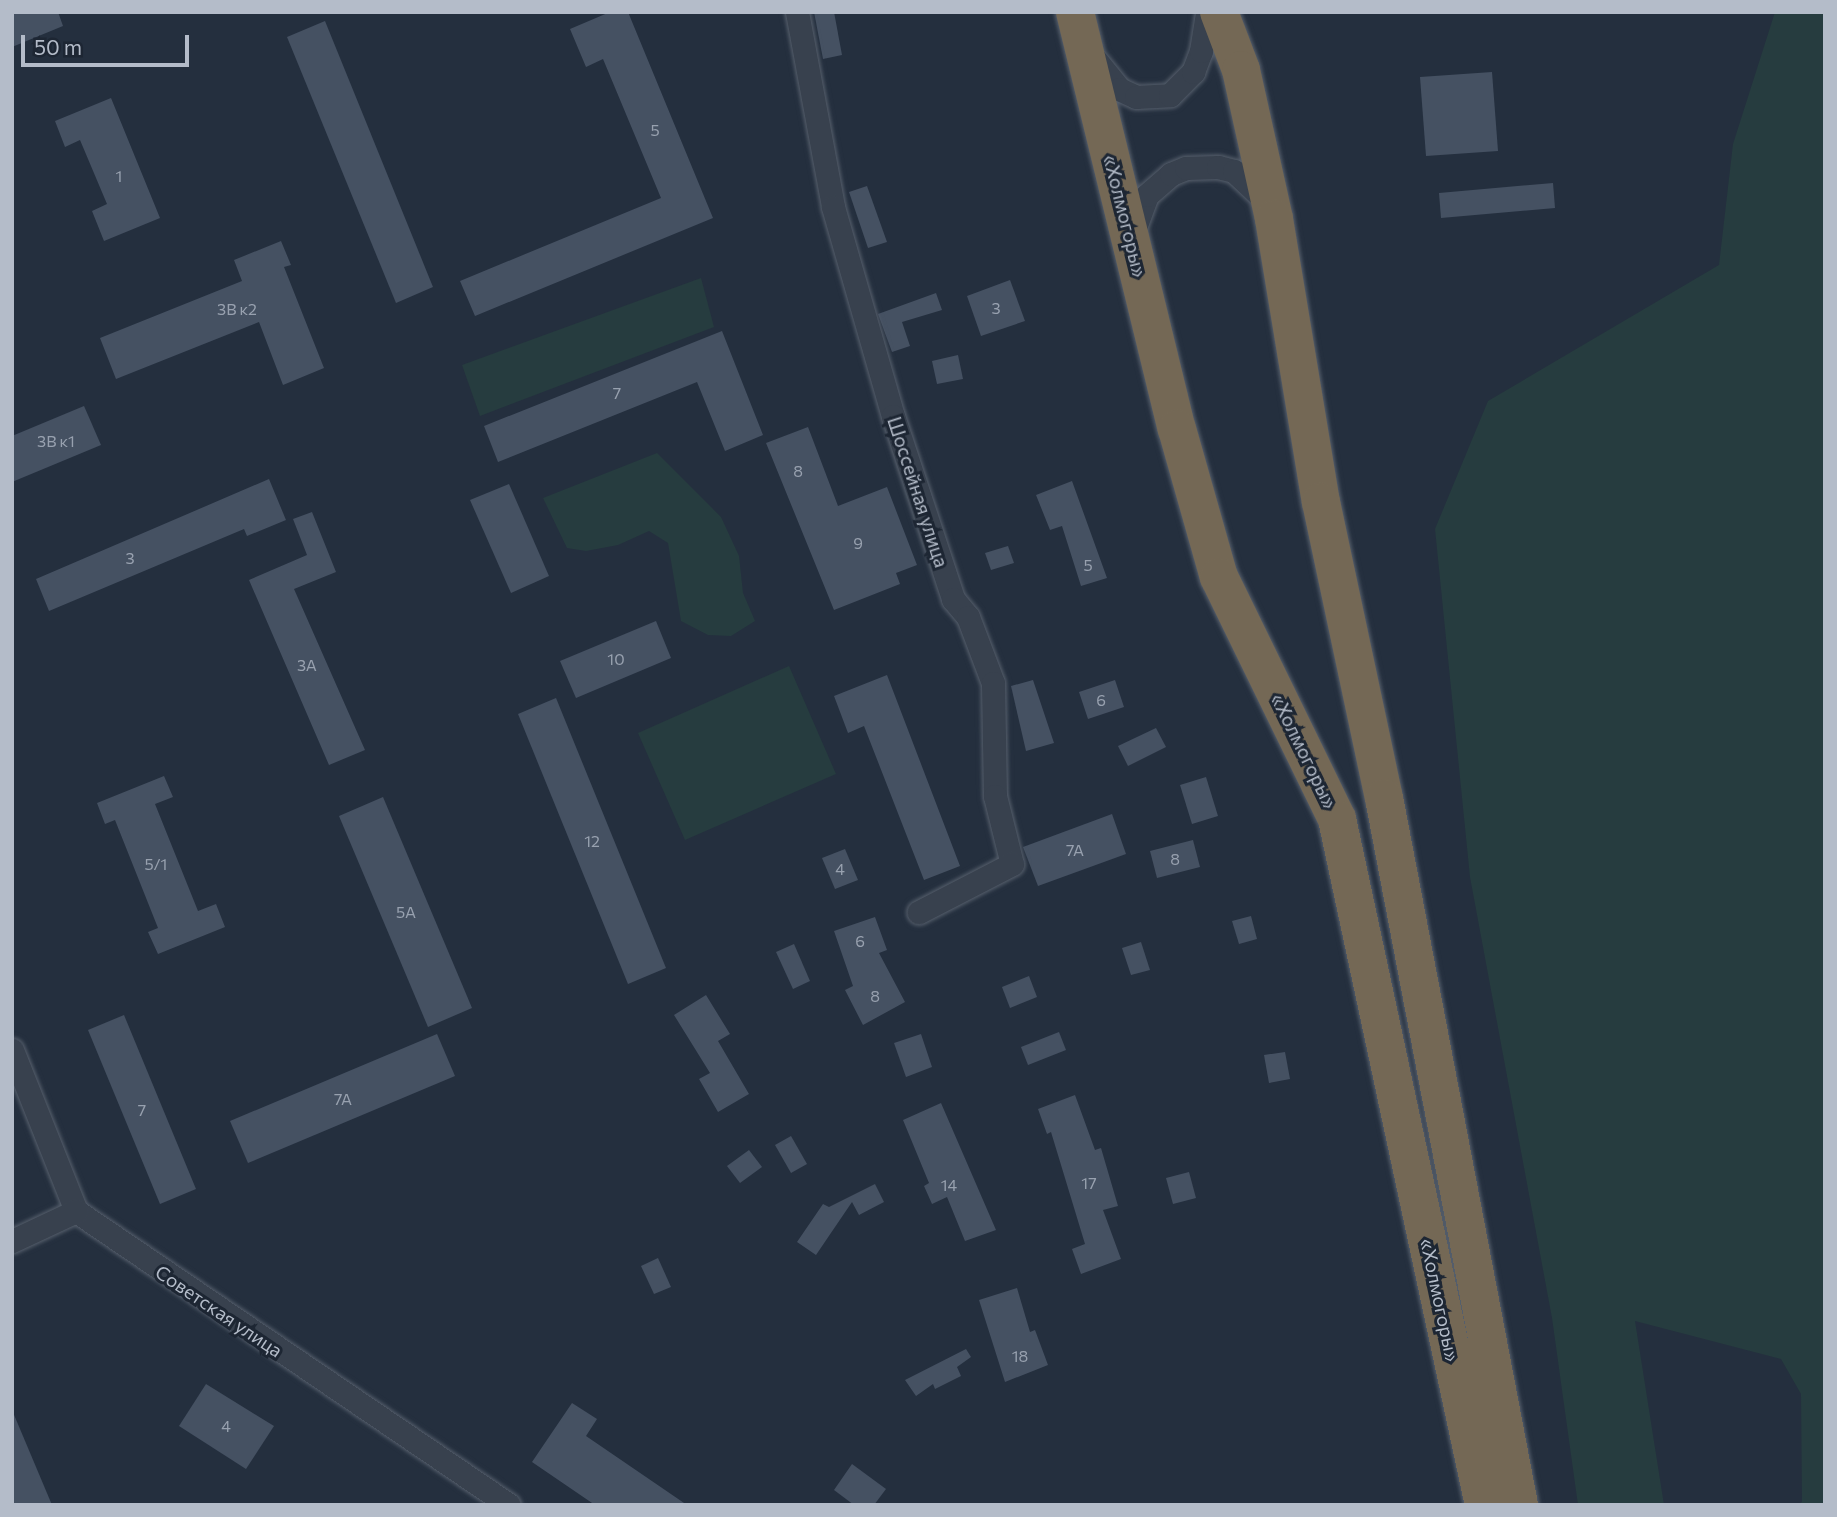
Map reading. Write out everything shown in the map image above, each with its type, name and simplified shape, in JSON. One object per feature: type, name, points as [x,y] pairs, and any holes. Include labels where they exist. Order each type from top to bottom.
[{"type":"highway","name":"«Холмогоры»","points":[[1219,12],[1241,70],[1275,219],[1321,502],[1384,798],[1519,1505]]},
{"type":"highway","name":"«Холмогоры»","points":[[1077,20],[1219,577],[1337,819],[1484,1505]]},
{"type":"street","name":"Шоссейная улица","points":[[797,12],[833,207],[893,416],[953,599],[968,617],[993,683],[995,796],[1012,864],[919,912]]},
{"type":"street","points":[[1077,20],[1100,69],[1119,89],[1136,97],[1154,99],[1170,95],[1193,72],[1202,51],[1207,12]]},
{"type":"street","points":[[1135,256],[1134,224],[1147,195],[1171,174],[1186,168],[1218,167],[1241,176],[1260,191],[1275,219]]},
{"type":"street","points":[[12,1049],[76,1211],[12,1241]]},
{"type":"street","name":"Советская улица","points":[[76,1211],[509,1505]]},
{"type":"green space","points":[[1775,12],[1825,12],[1825,1505],[1796,1505],[1802,1502],[1801,1394],[1781,1359],[1635,1321],[1664,1505],[1578,1505],[1552,1318],[1470,877],[1435,529],[1488,401],[1719,265],[1733,144]]},
{"type":"green space","points":[[701,278],[714,327],[480,416],[462,365]]},
{"type":"green space","points":[[657,453],[721,517],[739,556],[743,593],[755,621],[731,636],[708,635],[681,621],[668,543],[649,531],[618,545],[586,551],[567,548],[543,498]]},
{"type":"green space","points":[[789,666],[836,774],[685,840],[638,733]]},
{"type":"building","points":[[12,12],[58,12],[63,26],[12,47]]},
{"type":"building","points":[[610,12],[628,12],[713,218],[475,316],[460,281],[661,198],[603,59],[586,67],[570,29]]},
{"type":"building","points":[[814,12],[834,12],[842,55],[823,59]]},
{"type":"building","points":[[325,21],[433,287],[396,303],[287,37]]},
{"type":"building","points":[[1492,72],[1498,151],[1426,156],[1420,77]]},
{"type":"building","points":[[111,98],[160,218],[104,241],[92,211],[107,204],[80,140],[65,147],[55,121]]},
{"type":"building","points":[[1553,183],[1555,208],[1441,218],[1439,193]]},
{"type":"building","points":[[867,186],[887,242],[868,248],[849,192]]},
{"type":"building","points":[[281,241],[291,265],[284,267],[324,368],[283,385],[259,322],[116,379],[100,338],[242,281],[234,260]]},
{"type":"building","points":[[1010,280],[1025,321],[981,336],[967,296]]},
{"type":"building","points":[[936,293],[942,310],[902,322],[910,346],[892,352],[878,314]]},
{"type":"building","points":[[722,331],[763,435],[725,451],[697,382],[498,462],[484,426]]},
{"type":"building","points":[[958,355],[963,379],[937,384],[932,361]]},
{"type":"building","points":[[84,406],[101,445],[12,482],[12,436]]},
{"type":"building","points":[[808,427],[838,506],[887,487],[917,565],[896,573],[900,584],[834,610],[766,443]]},
{"type":"building","points":[[269,479],[286,520],[247,536],[244,529],[49,611],[36,579]]},
{"type":"building","points":[[1072,481],[1107,578],[1081,586],[1062,526],[1050,530],[1036,495]]},
{"type":"building","points":[[509,484],[549,576],[511,593],[470,500]]},
{"type":"building","points":[[312,512],[336,572],[294,589],[365,750],[329,765],[249,580],[307,555],[293,519]]},
{"type":"building","points":[[1008,546],[1014,563],[991,570],[985,553]]},
{"type":"building","points":[[656,621],[671,658],[576,698],[560,661]]},
{"type":"building","points":[[887,675],[960,866],[924,880],[864,726],[848,733],[834,696]]},
{"type":"building","points":[[1033,680],[1054,743],[1026,751],[1011,686]]},
{"type":"building","points":[[1115,680],[1124,707],[1088,719],[1079,692]]},
{"type":"building","points":[[556,698],[666,968],[628,984],[518,714]]},
{"type":"building","points":[[1156,728],[1166,747],[1128,766],[1118,746]]},
{"type":"building","points":[[164,776],[173,797],[155,804],[198,911],[216,904],[225,927],[158,954],[148,932],[158,928],[115,820],[105,824],[97,803]]},
{"type":"building","points":[[1206,777],[1218,816],[1192,824],[1180,785]]},
{"type":"building","points":[[383,797],[472,1008],[428,1027],[339,816]]},
{"type":"building","points":[[1112,814],[1126,854],[1038,886],[1023,847]]},
{"type":"building","points":[[1193,840],[1200,867],[1157,878],[1150,851]]},
{"type":"building","points":[[845,849],[858,880],[835,889],[822,858]]},
{"type":"building","points":[[1251,916],[1257,939],[1239,944],[1232,921]]},
{"type":"building","points":[[875,917],[887,950],[879,953],[905,1002],[863,1025],[845,990],[853,986],[834,931]]},
{"type":"building","points":[[1141,942],[1150,970],[1131,975],[1122,948]]},
{"type":"building","points":[[794,944],[810,981],[793,989],[776,952]]},
{"type":"building","points":[[1029,976],[1037,997],[1010,1008],[1002,987]]},
{"type":"building","points":[[706,995],[730,1034],[718,1041],[749,1094],[718,1112],[699,1079],[710,1073],[674,1015]]},
{"type":"building","points":[[124,1015],[196,1189],[160,1204],[88,1030]]},
{"type":"building","points":[[1059,1032],[1066,1050],[1028,1065],[1021,1047]]},
{"type":"building","points":[[437,1034],[455,1076],[248,1163],[230,1121]]},
{"type":"building","points":[[921,1034],[932,1067],[906,1077],[894,1043]]},
{"type":"building","points":[[1285,1052],[1290,1079],[1269,1083],[1264,1055]]},
{"type":"building","points":[[1075,1095],[1095,1150],[1101,1148],[1118,1206],[1103,1210],[1121,1259],[1081,1274],[1072,1249],[1085,1244],[1051,1132],[1047,1134],[1038,1109]]},
{"type":"building","points":[[941,1103],[996,1230],[965,1241],[947,1197],[932,1204],[924,1186],[929,1183],[903,1120]]},
{"type":"building","points":[[791,1136],[807,1164],[791,1173],[775,1145]]},
{"type":"building","points":[[749,1150],[762,1167],[740,1183],[727,1166]]},
{"type":"building","points":[[1189,1172],[1196,1198],[1173,1204],[1166,1178]]},
{"type":"building","points":[[875,1184],[884,1202],[859,1215],[852,1202],[816,1255],[797,1242],[823,1204],[829,1207]]},
{"type":"building","points":[[658,1258],[671,1287],[654,1294],[641,1266]]},
{"type":"building","points":[[1017,1288],[1030,1332],[1035,1330],[1048,1365],[1005,1382],[979,1300]]},
{"type":"building","points":[[966,1349],[971,1357],[957,1367],[961,1376],[935,1389],[933,1384],[916,1396],[905,1380]]},
{"type":"building","points":[[206,1384],[274,1426],[246,1469],[179,1426]]},
{"type":"building","points":[[572,1403],[597,1419],[586,1436],[687,1505],[595,1505],[532,1462]]},
{"type":"building","points":[[12,1410],[52,1505],[12,1505]]},
{"type":"building","points":[[852,1464],[886,1489],[874,1505],[854,1505],[834,1490]]}]
